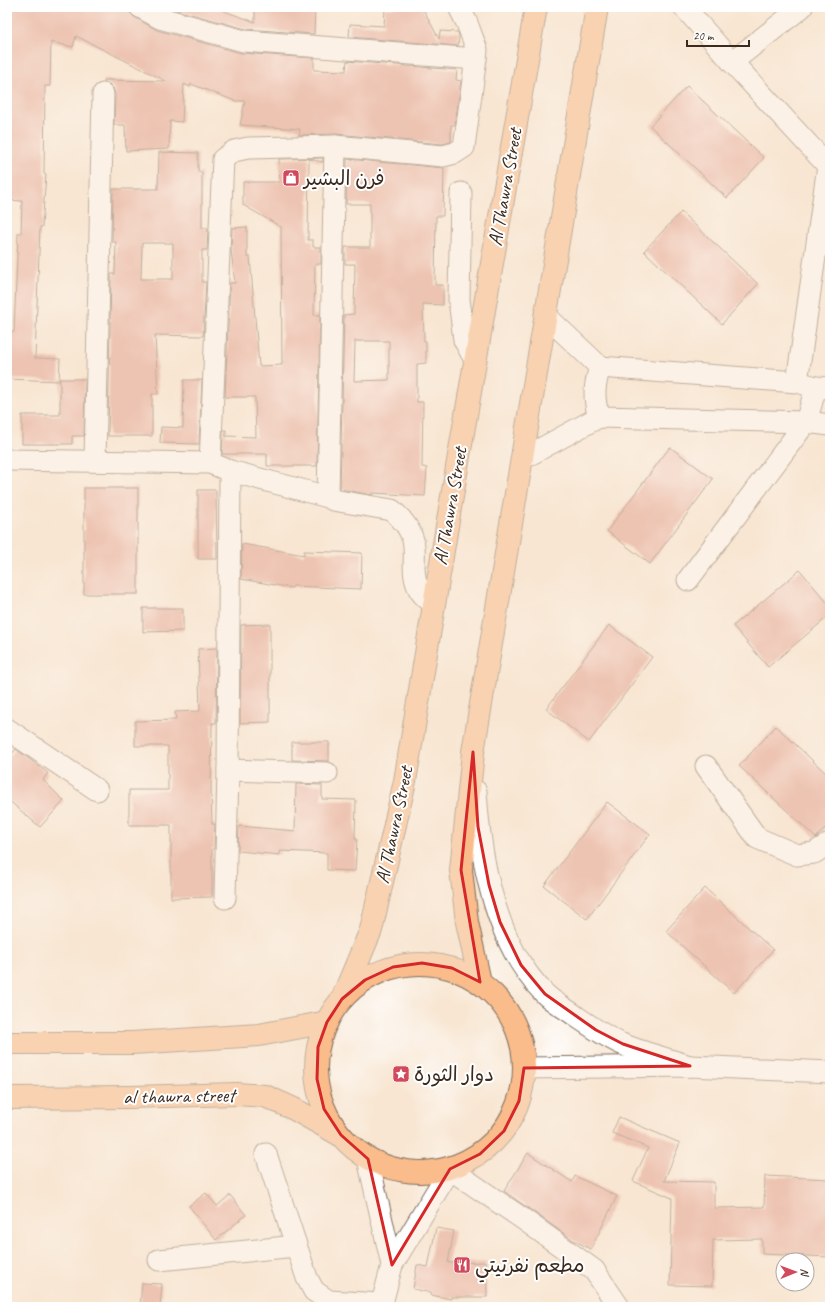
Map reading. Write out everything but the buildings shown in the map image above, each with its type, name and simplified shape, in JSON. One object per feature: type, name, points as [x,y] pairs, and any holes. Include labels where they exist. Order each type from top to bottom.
[{"type":"main road","name":"Al Thawra Street","points":[[342,999],[371,930],[405,781],[475,360],[536,7]]},
{"type":"main road","points":[[480,982],[467,922],[461,870],[473,752],[597,7]]},
{"type":"main road","points":[[422,963],[452,968],[480,982],[504,1005],[519,1035],[524,1068],[519,1101],[504,1131],[480,1154],[450,1168],[422,1173],[394,1170],[368,1159],[353,1148],[341,1136],[324,1109],[317,1078],[318,1048],[327,1022],[342,999],[365,980],[393,967],[422,963]]},
{"type":"main road","points":[[7,1043],[132,1043],[259,1035],[327,1022]]},
{"type":"main road","name":"al thawra street","points":[[7,1098],[237,1094],[265,1096],[294,1109],[341,1136]]},
{"type":"street","points":[[140,7],[160,18],[244,41],[476,59]]},
{"type":"street","points":[[210,463],[223,159],[234,151],[248,148],[335,146],[443,156],[455,153],[464,147],[477,50],[467,23],[459,7]]},
{"type":"street","points":[[684,7],[732,62],[829,166],[814,385],[806,422],[688,580]]},
{"type":"street","points":[[732,62],[802,7]]},
{"type":"street","points":[[95,462],[103,94]]},
{"type":"street","points":[[328,497],[335,146]]},
{"type":"street","points":[[461,193],[460,299],[464,340],[475,360]]},
{"type":"street","points":[[545,315],[600,366],[814,385]]},
{"type":"street","points":[[599,418],[594,404],[595,385],[600,366]]},
{"type":"street","points":[[522,459],[599,418],[806,422],[830,424]]},
{"type":"street","points":[[7,460],[210,463],[230,471],[328,497],[333,500],[392,510],[410,532],[413,541],[413,571],[419,590],[434,605]]},
{"type":"street","points":[[225,898],[228,770],[230,471]]},
{"type":"street","points":[[8,732],[97,790]]},
{"type":"street","points":[[473,752],[478,826],[489,885],[500,922],[521,964],[545,994],[596,1030],[623,1044],[690,1066]]},
{"type":"street","points":[[706,766],[757,838],[797,855],[814,852],[830,843]]},
{"type":"street","points":[[228,770],[327,773]]},
{"type":"street","points":[[524,1068],[690,1066],[830,1072]]},
{"type":"street","points":[[266,1154],[307,1278],[314,1291],[329,1301],[382,1306],[392,1265],[450,1168],[594,1270],[620,1307]]},
{"type":"street","points":[[368,1159],[392,1265]]},
{"type":"street","points":[[159,1260],[296,1246]]},
{"type":"highlighted area","points":[[473,752],[478,827],[489,885],[500,922],[521,965],[545,994],[596,1030],[623,1044],[690,1066],[524,1068],[519,1101],[504,1131],[480,1154],[450,1169],[392,1265],[368,1159],[341,1135],[324,1109],[317,1079],[318,1047],[327,1022],[342,999],[365,980],[393,967],[422,963],[452,968],[480,982],[461,870]]},
{"type":"place","name":"فرن البشير","points":[[291,178]]},
{"type":"place","name":"دوار الثورة","points":[[401,1074]]},
{"type":"place","name":"مطعم نفرتيتي","points":[[462,1265]]}]
